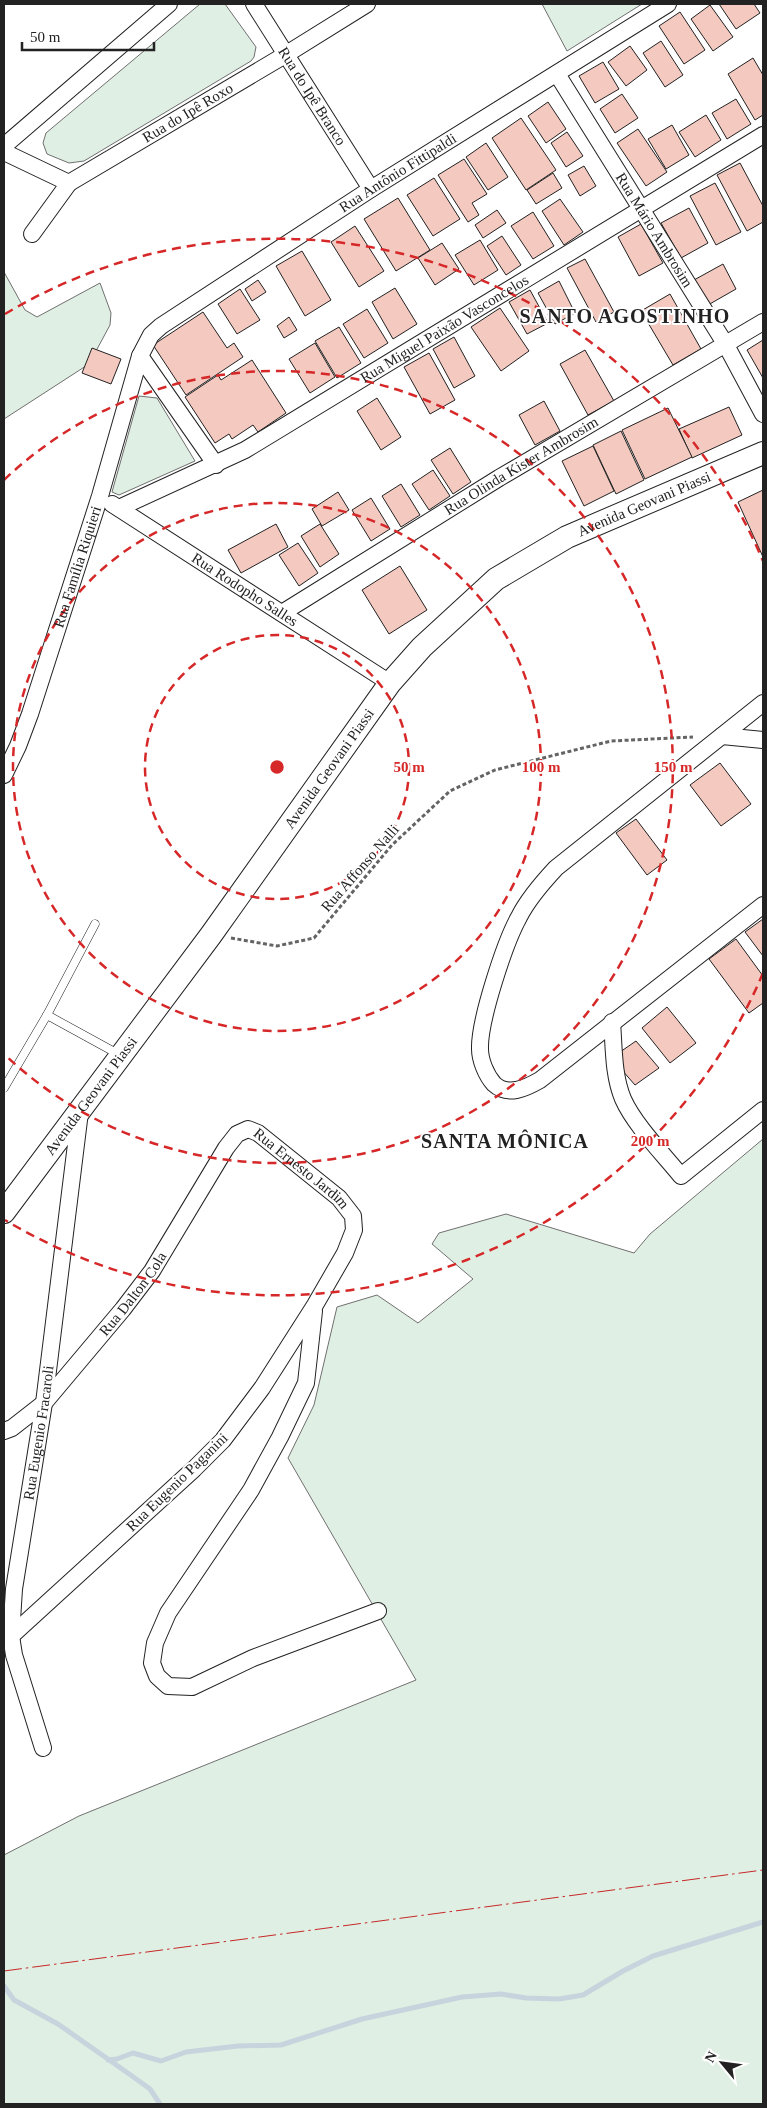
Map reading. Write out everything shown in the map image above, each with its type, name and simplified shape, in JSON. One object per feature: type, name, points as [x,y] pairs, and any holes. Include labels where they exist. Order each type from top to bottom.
[{"type":"main road","name":"Avenida Geovani Piassi","points":[[6,1206],[80,1112],[211,934],[390,683],[422,647],[496,579],[568,537],[763,453]]},
{"type":"street","points":[[4,146],[169,4]]},
{"type":"street","name":"Rua do Ipê Branco","points":[[254,4],[371,189]]},
{"type":"street","name":"Rua do Ipê Roxo","points":[[69,183],[367,4]]},
{"type":"street","name":"Rua Antônio Fittipaldi","points":[[140,356],[151,335],[161,326],[371,189],[668,4]]},
{"type":"street","name":"Rua Mário Ambrosim","points":[[557,74],[726,345],[763,414]]},
{"type":"street","name":"Rua Miguel Paixão Vasconcelos","points":[[119,508],[216,465],[253,445],[763,135]]},
{"type":"street","points":[[4,152],[69,183],[32,234]]},
{"type":"street","name":"Rua Olinda Kister Ambrosim","points":[[282,613],[499,478],[763,322]]},
{"type":"street","points":[[140,356],[216,465]]},
{"type":"street","name":"Rua Família Riquieri","points":[[4,775],[18,746],[30,714],[100,496],[140,356]]},
{"type":"street","name":"Rua Rodopho Salles","points":[[100,496],[390,683]]},
{"type":"street","points":[[763,703],[556,868],[536,890],[515,924],[481,1029],[480,1050],[484,1069],[493,1083],[501,1089],[510,1091],[525,1089],[540,1080],[763,905]]},
{"type":"street","points":[[722,736],[763,740]]},
{"type":"street","points":[[612,1022],[616,1072],[623,1099],[641,1127],[681,1176],[763,1110]]},
{"type":"street","name":"Rua Eugenio Fracaroli","points":[[43,1748],[14,1655],[11,1636],[14,1589],[44,1403],[80,1112]]},
{"type":"street","name":"Rua Ernesto Jardim","points":[[237,1134],[248,1129],[258,1133],[338,1198],[353,1216],[354,1230],[345,1253]]},
{"type":"street","name":"Rua Dalton Cola","points":[[4,1432],[44,1403],[123,1310],[152,1271],[226,1148],[237,1134]]},
{"type":"street","name":"Rua Eugenio Paganini","points":[[11,1636],[194,1469],[223,1440],[262,1388],[315,1305],[345,1253]]},
{"type":"street","points":[[315,1305],[306,1383],[280,1437],[251,1490],[168,1613],[155,1643],[152,1663],[157,1676],[168,1686],[192,1687],[253,1658],[378,1611]]},
{"type":"lane","points":[[4,1088],[47,1016],[96,924]]},
{"type":"lane","points":[[47,1016],[121,1056]]},
{"type":"path","name":"Rua Affonso Nalli","points":[[211,934],[277,946],[314,938],[392,845],[450,791],[495,770],[611,741],[722,736]]},
{"type":"green space","points":[[200,4],[225,4],[256,47],[251,61],[84,161],[69,163],[47,154],[43,143],[46,133]]},
{"type":"green space","points":[[542,4],[642,4],[567,51]]},
{"type":"green space","points":[[4,272],[25,310],[37,317],[100,283],[111,313],[110,325],[89,364],[4,419]]},
{"type":"green space","points":[[139,396],[157,398],[195,461],[119,495],[112,492]]},
{"type":"green space","points":[[763,1139],[763,2104],[4,2104],[4,1855],[79,1816],[416,1680],[288,1458],[314,1405],[337,1307],[377,1295],[418,1323],[473,1279],[432,1244],[439,1233],[506,1214],[634,1253],[650,1234]]},
{"type":"building","points":[[719,4],[754,4],[760,13],[736,29]]},
{"type":"building","points":[[710,5],[733,37],[713,51],[691,19]]},
{"type":"building","points":[[680,12],[705,50],[684,64],[659,26]]},
{"type":"building","points":[[661,41],[683,75],[665,87],[643,53]]},
{"type":"building","points":[[630,46],[647,70],[626,86],[608,62]]},
{"type":"building","points":[[753,58],[763,75],[763,115],[755,120],[728,74]]},
{"type":"building","points":[[603,62],[619,89],[595,103],[579,76]]},
{"type":"building","points":[[622,94],[638,118],[615,133],[600,109]]},
{"type":"building","points":[[736,99],[751,124],[727,139],[712,113]]},
{"type":"building","points":[[548,102],[566,129],[546,143],[528,116]]},
{"type":"building","points":[[706,115],[721,140],[695,157],[679,132]]},
{"type":"building","points":[[521,118],[556,170],[526,190],[492,138]]},
{"type":"building","points":[[672,125],[689,155],[666,169],[648,139]]},
{"type":"building","points":[[638,129],[667,172],[646,186],[617,143]]},
{"type":"building","points":[[567,132],[583,156],[566,167],[551,143]]},
{"type":"building","points":[[486,143],[508,177],[488,190],[466,157]]},
{"type":"building","points":[[464,159],[487,194],[472,203],[479,215],[468,222],[438,175]]},
{"type":"building","points":[[740,163],[763,206],[763,222],[747,231],[717,175]]},
{"type":"building","points":[[584,166],[596,186],[580,196],[568,175]]},
{"type":"building","points":[[553,173],[562,188],[536,204],[527,190]]},
{"type":"building","points":[[434,178],[460,219],[433,236],[407,195]]},
{"type":"building","points":[[715,183],[741,232],[716,245],[690,196]]},
{"type":"building","points":[[398,198],[430,250],[396,271],[364,219]]},
{"type":"building","points":[[560,199],[583,232],[564,245],[542,211]]},
{"type":"building","points":[[689,208],[708,243],[681,258],[661,223]]},
{"type":"building","points":[[497,210],[506,223],[483,238],[475,225]]},
{"type":"building","points":[[533,212],[554,246],[533,259],[511,226]]},
{"type":"building","points":[[641,224],[663,263],[639,276],[618,237]]},
{"type":"building","points":[[355,226],[384,271],[359,287],[331,242]]},
{"type":"building","points":[[502,236],[521,265],[506,275],[487,246]]},
{"type":"building","points":[[480,240],[498,270],[474,285],[455,255]]},
{"type":"building","points":[[442,243],[459,269],[435,285],[418,258]]},
{"type":"building","points":[[302,251],[331,300],[305,316],[276,266]]},
{"type":"building","points":[[585,259],[614,312],[596,322],[567,268]]},
{"type":"building","points":[[723,264],[736,289],[708,305],[694,280]]},
{"type":"building","points":[[258,280],[266,292],[252,301],[245,289]]},
{"type":"building","points":[[559,281],[575,313],[555,324],[538,293]]},
{"type":"building","points":[[395,288],[417,324],[393,339],[372,302]]},
{"type":"building","points":[[240,289],[260,320],[237,334],[218,304]]},
{"type":"building","points":[[530,290],[548,323],[527,334],[509,302]]},
{"type":"building","points":[[670,294],[701,349],[673,365],[641,311]]},
{"type":"building","points":[[500,308],[529,351],[501,371],[471,327]]},
{"type":"building","points":[[367,309],[388,343],[364,358],[343,324]]},
{"type":"building","points":[[203,312],[227,348],[234,343],[243,357],[186,395],[153,345]]},
{"type":"building","points":[[289,317],[297,330],[284,338],[277,326]]},
{"type":"building","points":[[339,327],[361,363],[337,378],[315,341]]},
{"type":"building","points":[[454,337],[475,376],[454,388],[433,349]]},
{"type":"building","points":[[763,340],[763,378],[747,350]]},
{"type":"building","points":[[315,343],[335,377],[310,393],[289,359]]},
{"type":"building","points":[[92,348],[121,359],[111,384],[82,373]]},
{"type":"building","points":[[585,350],[614,401],[588,415],[560,364]]},
{"type":"building","points":[[429,353],[455,400],[430,414],[404,367]]},
{"type":"building","points":[[252,360],[286,413],[258,432],[253,425],[232,439],[229,434],[215,443],[185,397],[218,375],[221,380]]},
{"type":"building","points":[[377,398],[401,437],[381,450],[357,411]]},
{"type":"building","points":[[544,401],[560,431],[535,445],[519,415]]},
{"type":"building","points":[[729,407],[742,435],[692,458],[679,429]]},
{"type":"building","points":[[668,408],[692,457],[645,479],[622,430]]},
{"type":"building","points":[[621,431],[644,480],[616,494],[593,445]]},
{"type":"building","points":[[593,446],[614,491],[584,506],[562,461]]},
{"type":"building","points":[[450,448],[471,482],[453,494],[431,460]]},
{"type":"building","points":[[433,470],[450,496],[429,510],[412,484]]},
{"type":"building","points":[[401,484],[420,515],[401,527],[382,496]]},
{"type":"building","points":[[763,490],[763,557],[738,502]]},
{"type":"building","points":[[338,492],[349,510],[322,526],[312,509]]},
{"type":"building","points":[[371,498],[390,529],[371,541],[352,510]]},
{"type":"building","points":[[276,524],[288,547],[241,573],[228,550]]},
{"type":"building","points":[[320,524],[339,554],[320,567],[301,536]]},
{"type":"building","points":[[298,543],[318,573],[299,586],[279,555]]},
{"type":"building","points":[[400,566],[427,610],[389,634],[362,590]]},
{"type":"building","points":[[720,763],[751,804],[721,826],[690,785]]},
{"type":"building","points":[[636,819],[667,860],[647,875],[616,833]]},
{"type":"building","points":[[763,919],[763,956],[745,932]]},
{"type":"building","points":[[736,939],[763,976],[763,1003],[749,1013],[709,959]]},
{"type":"building","points":[[667,1007],[696,1043],[670,1063],[642,1028]]},
{"type":"building","points":[[636,1041],[659,1068],[635,1085],[621,1069],[620,1052]]},
{"type":"waterway","points":[[108,2060],[133,2053],[161,2061],[186,2052],[238,2046],[281,2045],[362,2019],[462,1997],[501,1994],[526,1998],[559,1999],[583,1995],[653,1956],[763,1922]]},
{"type":"waterway","points":[[4,1986],[14,2000],[58,2024],[150,2089],[160,2104]]},
{"type":"power","points":[[4,1971],[763,1870]]},
{"type":"district","name":"SANTO AGOSTINHO","points":[[625,316]]},
{"type":"district","name":"SANTA MÔNICA","points":[[505,1141]]}]
